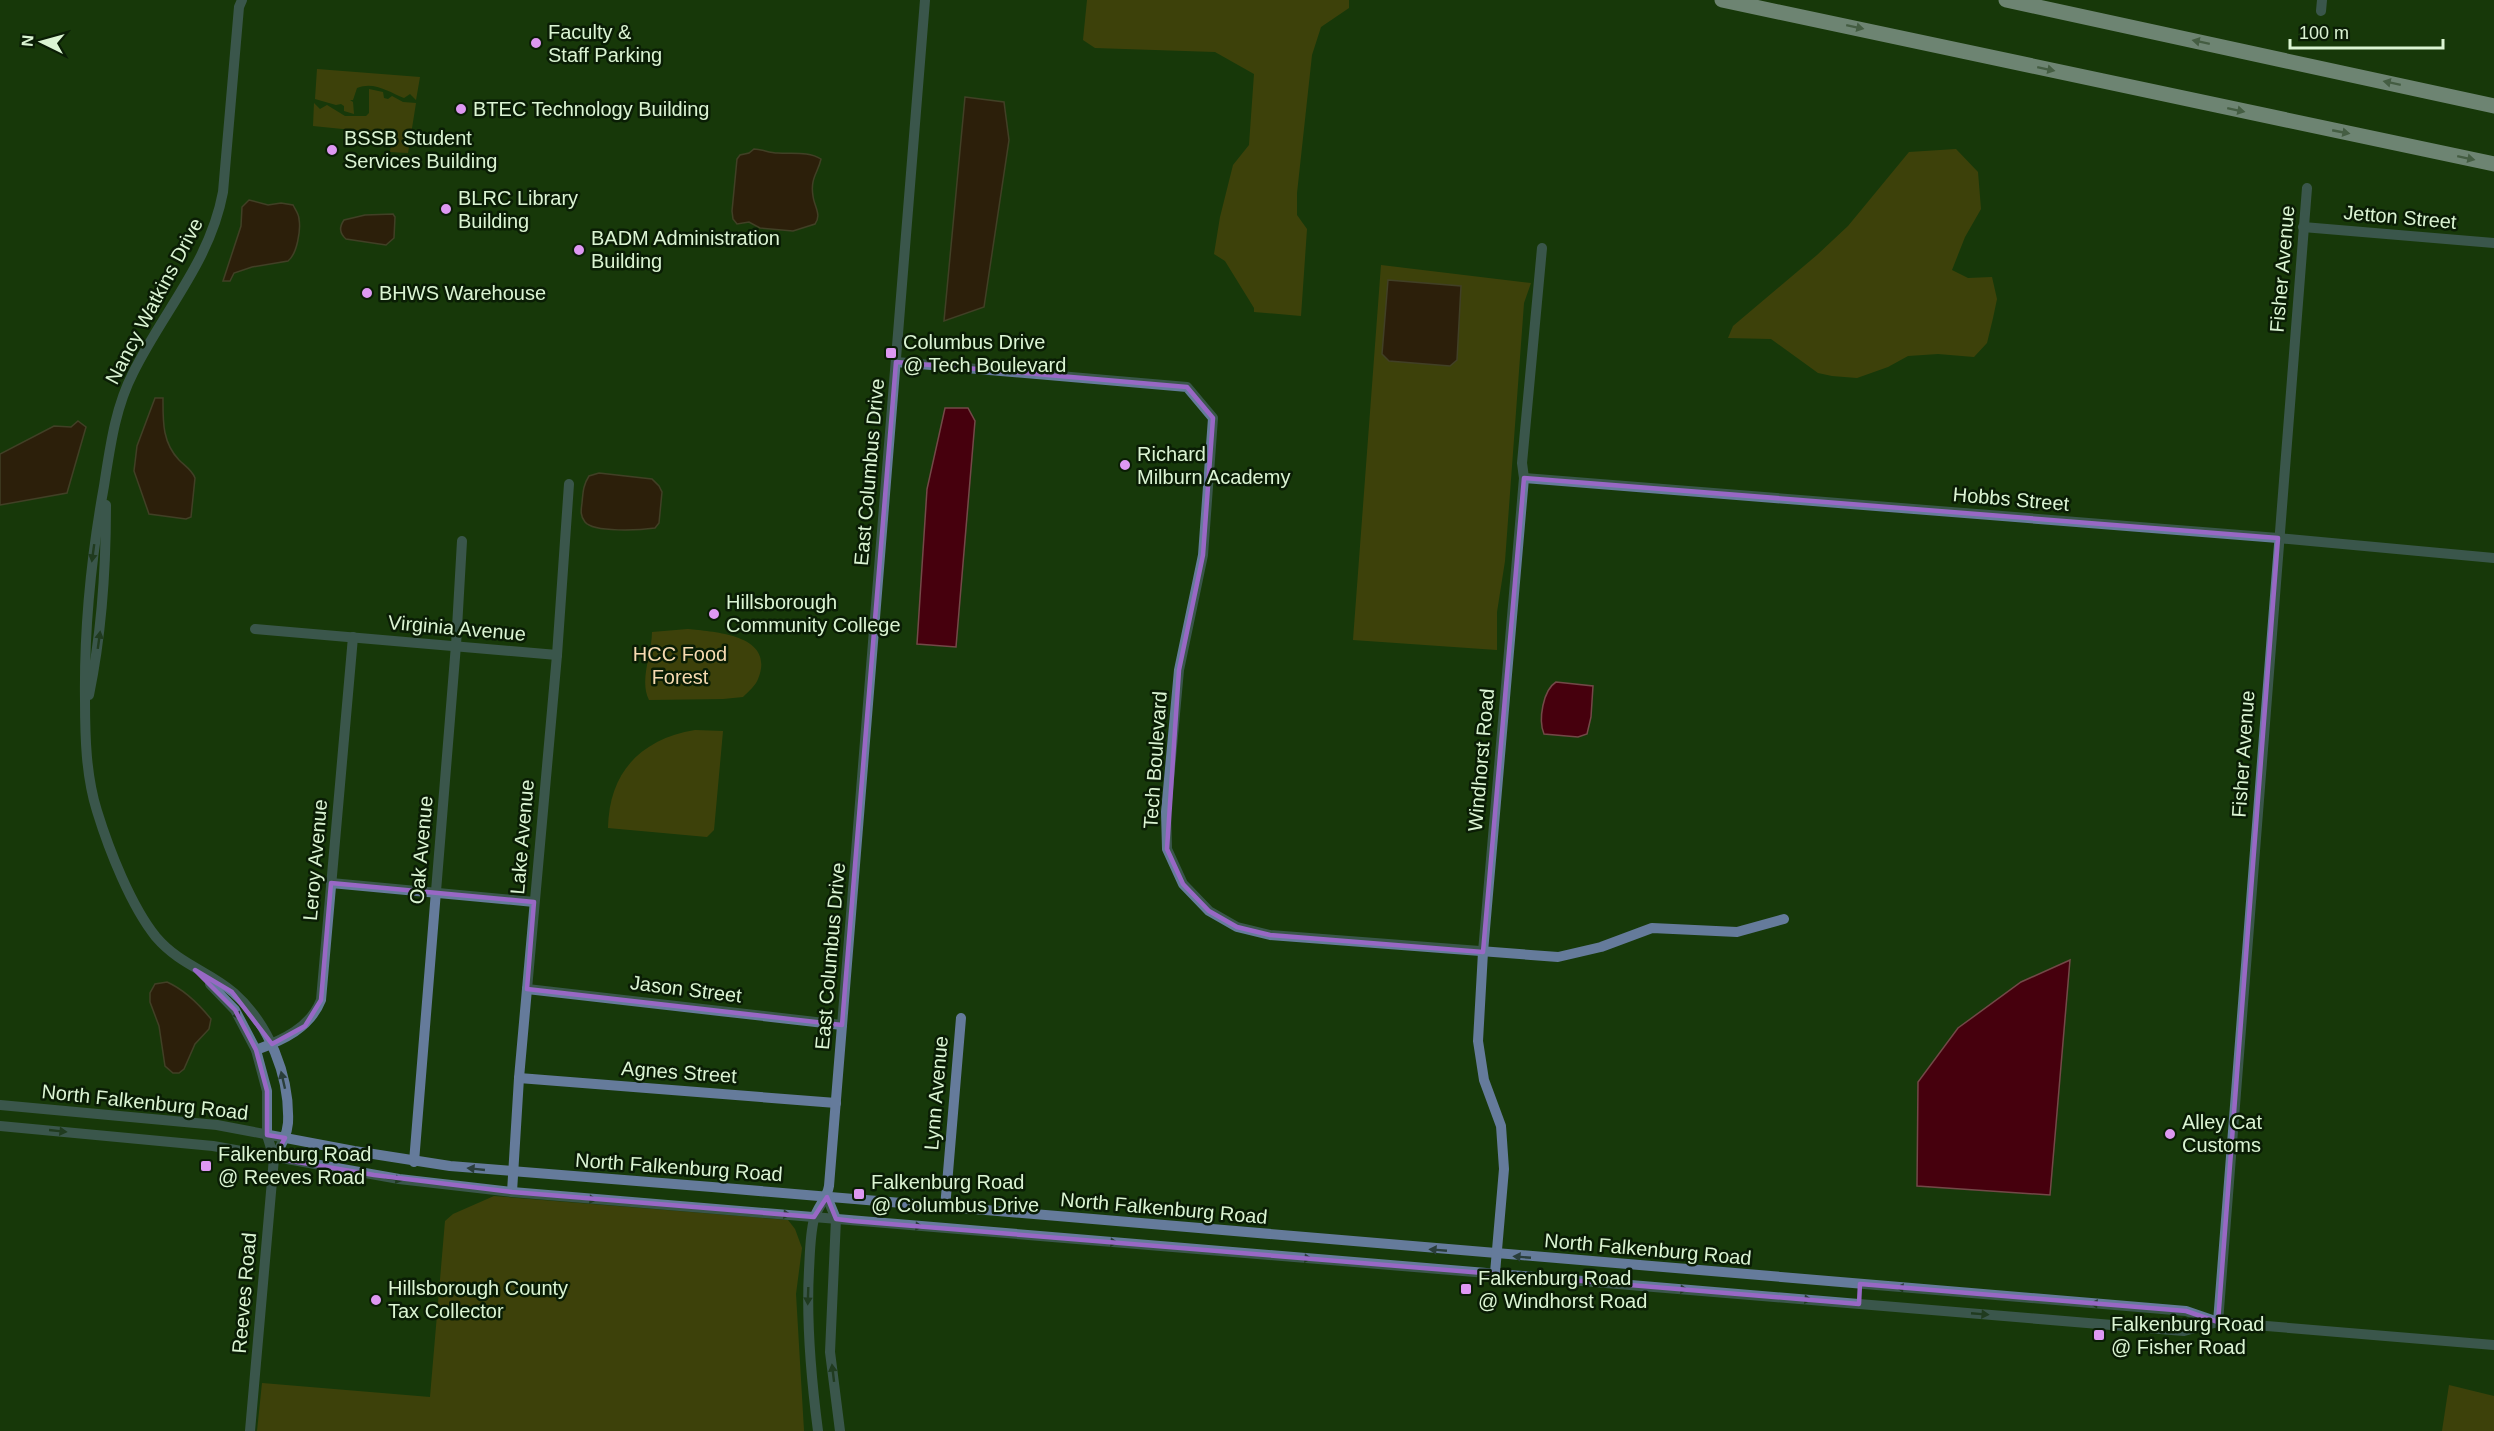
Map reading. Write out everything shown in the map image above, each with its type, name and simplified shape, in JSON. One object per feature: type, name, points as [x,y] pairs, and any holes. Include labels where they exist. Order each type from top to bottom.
[{"type":"highway","points":[[1722,0],[2494,164]]},
{"type":"highway","points":[[2006,0],[2494,106]]},
{"type":"street","name":"Nancy Watkins Drive","points":[[242,0],[238,7],[223,192],[218,217],[194,271],[132,374],[118,410],[92,557],[87,602],[85,718],[90,780],[97,811],[139,914],[168,949],[232,992],[247,1006],[272,1044],[284,1085],[288,1124],[285,1138],[274,1158]]},
{"type":"street","name":"East Columbus Drive","points":[[818,1431],[809,1357],[807,1303],[814,1217],[827,1197],[836,1103],[925,0]]},
{"type":"street","name":"Fisher Avenue","points":[[2218,1322],[2307,188]]},
{"type":"street","name":"Jetton Street","points":[[2303,227],[2494,243]]},
{"type":"street","name":"Windhorst Road","points":[[1495,1274],[1504,1169],[1500,1126],[1484,1080],[1478,1041],[1483,952],[1524,478],[1522,464],[1542,248]]},
{"type":"street","name":"Tech Boulevard","points":[[896,362],[1187,387],[1213,418],[1203,555],[1179,670],[1166,812],[1167,849],[1183,884],[1209,911],[1237,927],[1270,935],[1558,957],[1600,947],[1652,928],[1737,932],[1784,919]]},
{"type":"street","name":"Nancy Watkins Drive","points":[[85,718],[95,663],[102,603],[106,474]]},
{"type":"street","name":"Hobbs Street","points":[[1524,478],[2278,538],[2494,558]]},
{"type":"street","name":"Lake Avenue","points":[[512,1192],[519,1078],[557,655],[569,484]]},
{"type":"street","name":"Oak Avenue","points":[[414,1162],[456,645],[462,541]]},
{"type":"street","points":[[87,602],[102,603]]},
{"type":"street","name":"Virginia Avenue","points":[[255,629],[557,655]]},
{"type":"street","name":"Leroy Avenue","points":[[256,1050],[305,1026],[316,1013],[321,1000],[353,637]]},
{"type":"street","points":[[331,883],[534,902]]},
{"type":"street","name":"Nancy Watkins Drive","points":[[195,969],[235,1010],[256,1050],[267,1091],[267,1135],[274,1158]]},
{"type":"street","name":"Jason Street","points":[[527,988],[842,1026]]},
{"type":"street","name":"Lynn Avenue","points":[[945,1208],[961,1018]]},
{"type":"street","name":"Agnes Street","points":[[519,1078],[836,1103]]},
{"type":"street","name":"North Falkenburg Road","points":[[0,1105],[217,1125],[414,1162],[513,1172],[2186,1311],[2218,1322],[2494,1345]]},
{"type":"street","name":"North Falkenburg Road","points":[[0,1126],[213,1146],[399,1179],[512,1192],[2184,1331],[2218,1322]]},
{"type":"street","name":"Reeves Road","points":[[250,1431],[274,1158]]},
{"type":"street","name":"East Columbus Drive","points":[[827,1197],[836,1219],[830,1352],[840,1431]]},
{"type":"street","points":[[1858,1304],[1860,1284]]},
{"type":"highlighted area","points":[[896,362],[1187,387],[1213,418],[1203,555],[1179,670],[1167,849],[1183,884],[1209,911],[1237,927],[1270,935],[1483,952],[1524,478],[2278,538],[2218,1322],[2186,1311],[1860,1284],[1859,1304],[853,1221],[836,1219],[827,1197],[814,1217],[512,1192],[374,1175],[274,1158],[285,1138],[267,1135],[267,1091],[256,1050],[235,1010],[195,970],[232,992],[272,1044],[305,1026],[321,1000],[331,883],[534,902],[527,989],[842,1025]]},
{"type":"green space","points":[[1087,0],[1349,0],[1349,8],[1321,27],[1312,55],[1297,193],[1297,215],[1307,229],[1301,316],[1254,312],[1254,308],[1225,261],[1214,254],[1220,217],[1233,165],[1249,145],[1254,74],[1215,52],[1095,48],[1083,40]]},
{"type":"green space","points":[[317,69],[420,77],[416,100],[410,94],[404,98],[381,88],[363,86],[357,88],[353,100],[350,100],[353,102],[354,114],[344,111],[344,106],[341,104],[336,105],[315,99]]},
{"type":"green space","points":[[369,89],[383,92],[384,98],[388,99],[392,96],[403,102],[416,103],[408,153],[390,152],[392,134],[313,126],[314,103],[320,109],[327,105],[345,116],[366,116],[369,113]]},
{"type":"green space","points":[[1956,149],[1978,172],[1981,209],[1965,237],[1952,270],[1968,278],[1992,277],[1997,299],[1987,343],[1974,357],[1938,354],[1908,356],[1888,367],[1857,378],[1818,373],[1771,339],[1728,338],[1733,326],[1848,226],[1909,152]]},
{"type":"green space","points":[[1381,265],[1531,283],[1524,303],[1505,561],[1497,612],[1497,650],[1353,640]]},
{"type":"green space","name":"HCC Food Forest","points":[[688,629],[740,639],[759,653],[761,664],[758,679],[743,697],[649,700],[645,684],[652,632]]},
{"type":"green space","points":[[695,730],[723,731],[714,830],[707,837],[608,828],[614,790],[632,761],[659,741]]},
{"type":"green space","points":[[494,1196],[788,1220],[795,1229],[802,1248],[796,1294],[804,1431],[257,1431],[262,1383],[430,1397],[445,1221],[453,1214]]},
{"type":"green space","points":[[2449,1385],[2494,1396],[2494,1431],[2442,1431]]},
{"type":"shaded area","points":[[965,97],[1004,102],[1009,140],[984,307],[944,321]]},
{"type":"shaded area","points":[[754,149],[775,153],[806,154],[821,159],[813,185],[813,196],[818,214],[815,224],[793,231],[760,228],[749,222],[737,224],[733,219],[732,211],[737,159],[740,155]]},
{"type":"shaded area","points":[[249,200],[268,205],[281,203],[293,205],[299,224],[296,248],[288,261],[252,267],[234,273],[230,281],[223,281],[241,226],[242,207]]},
{"type":"shaded area","points":[[393,214],[395,217],[394,238],[386,245],[346,239],[341,232],[344,220],[365,215]]},
{"type":"shaded area","points":[[1388,280],[1461,286],[1457,360],[1450,366],[1389,361],[1382,354]]},
{"type":"shaded area","points":[[155,398],[163,398],[166,439],[169,446],[195,478],[191,517],[186,519],[149,514],[134,471],[137,446]]},
{"type":"shaded area","points":[[945,408],[968,408],[975,421],[956,647],[917,644],[927,489]]},
{"type":"shaded area","points":[[78,421],[86,427],[67,493],[0,505],[0,454],[54,426],[71,427]]},
{"type":"shaded area","points":[[599,473],[652,479],[662,492],[659,523],[655,528],[607,529],[585,522],[581,511],[584,486],[589,476]]},
{"type":"shaded area","points":[[1556,682],[1593,686],[1591,717],[1587,734],[1578,737],[1544,734],[1543,706],[1548,692]]},
{"type":"shaded area","points":[[2070,960],[2050,1195],[1917,1186],[1918,1082],[1958,1028],[2021,982]]},
{"type":"shaded area","points":[[167,982],[191,997],[211,1019],[209,1029],[195,1044],[184,1069],[179,1073],[173,1073],[165,1066],[159,1026],[150,1002],[150,993],[155,984]]},
{"type":"place","name":"Faculty & Staff Parking","points":[[536,43]]},
{"type":"place","name":"BTEC Technology Building","points":[[461,109]]},
{"type":"place","name":"BSSB Student Services Building","points":[[332,150]]},
{"type":"place","name":"BLRC Library Building","points":[[446,209]]},
{"type":"place","name":"BADM Administration Building","points":[[579,250]]},
{"type":"place","name":"BHWS Warehouse","points":[[367,293]]},
{"type":"place","name":"Columbus Drive @ Tech Boulevard","points":[[891,353]]},
{"type":"place","name":"Richard Milburn Academy","points":[[1125,465]]},
{"type":"place","name":"Hillsborough Community College","points":[[714,614]]},
{"type":"place","name":"Alley Cat Customs","points":[[2170,1134]]},
{"type":"place","name":"Falkenburg Road @ Reeves Road","points":[[206,1166]]},
{"type":"place","name":"Falkenburg Road @ Columbus Drive","points":[[859,1194]]},
{"type":"place","name":"Falkenburg Road @ Windhorst Road","points":[[1466,1289]]},
{"type":"place","name":"Hillsborough County Tax Collector","points":[[376,1300]]},
{"type":"place","name":"Falkenburg Road @ Fisher Road","points":[[2099,1335]]}]
